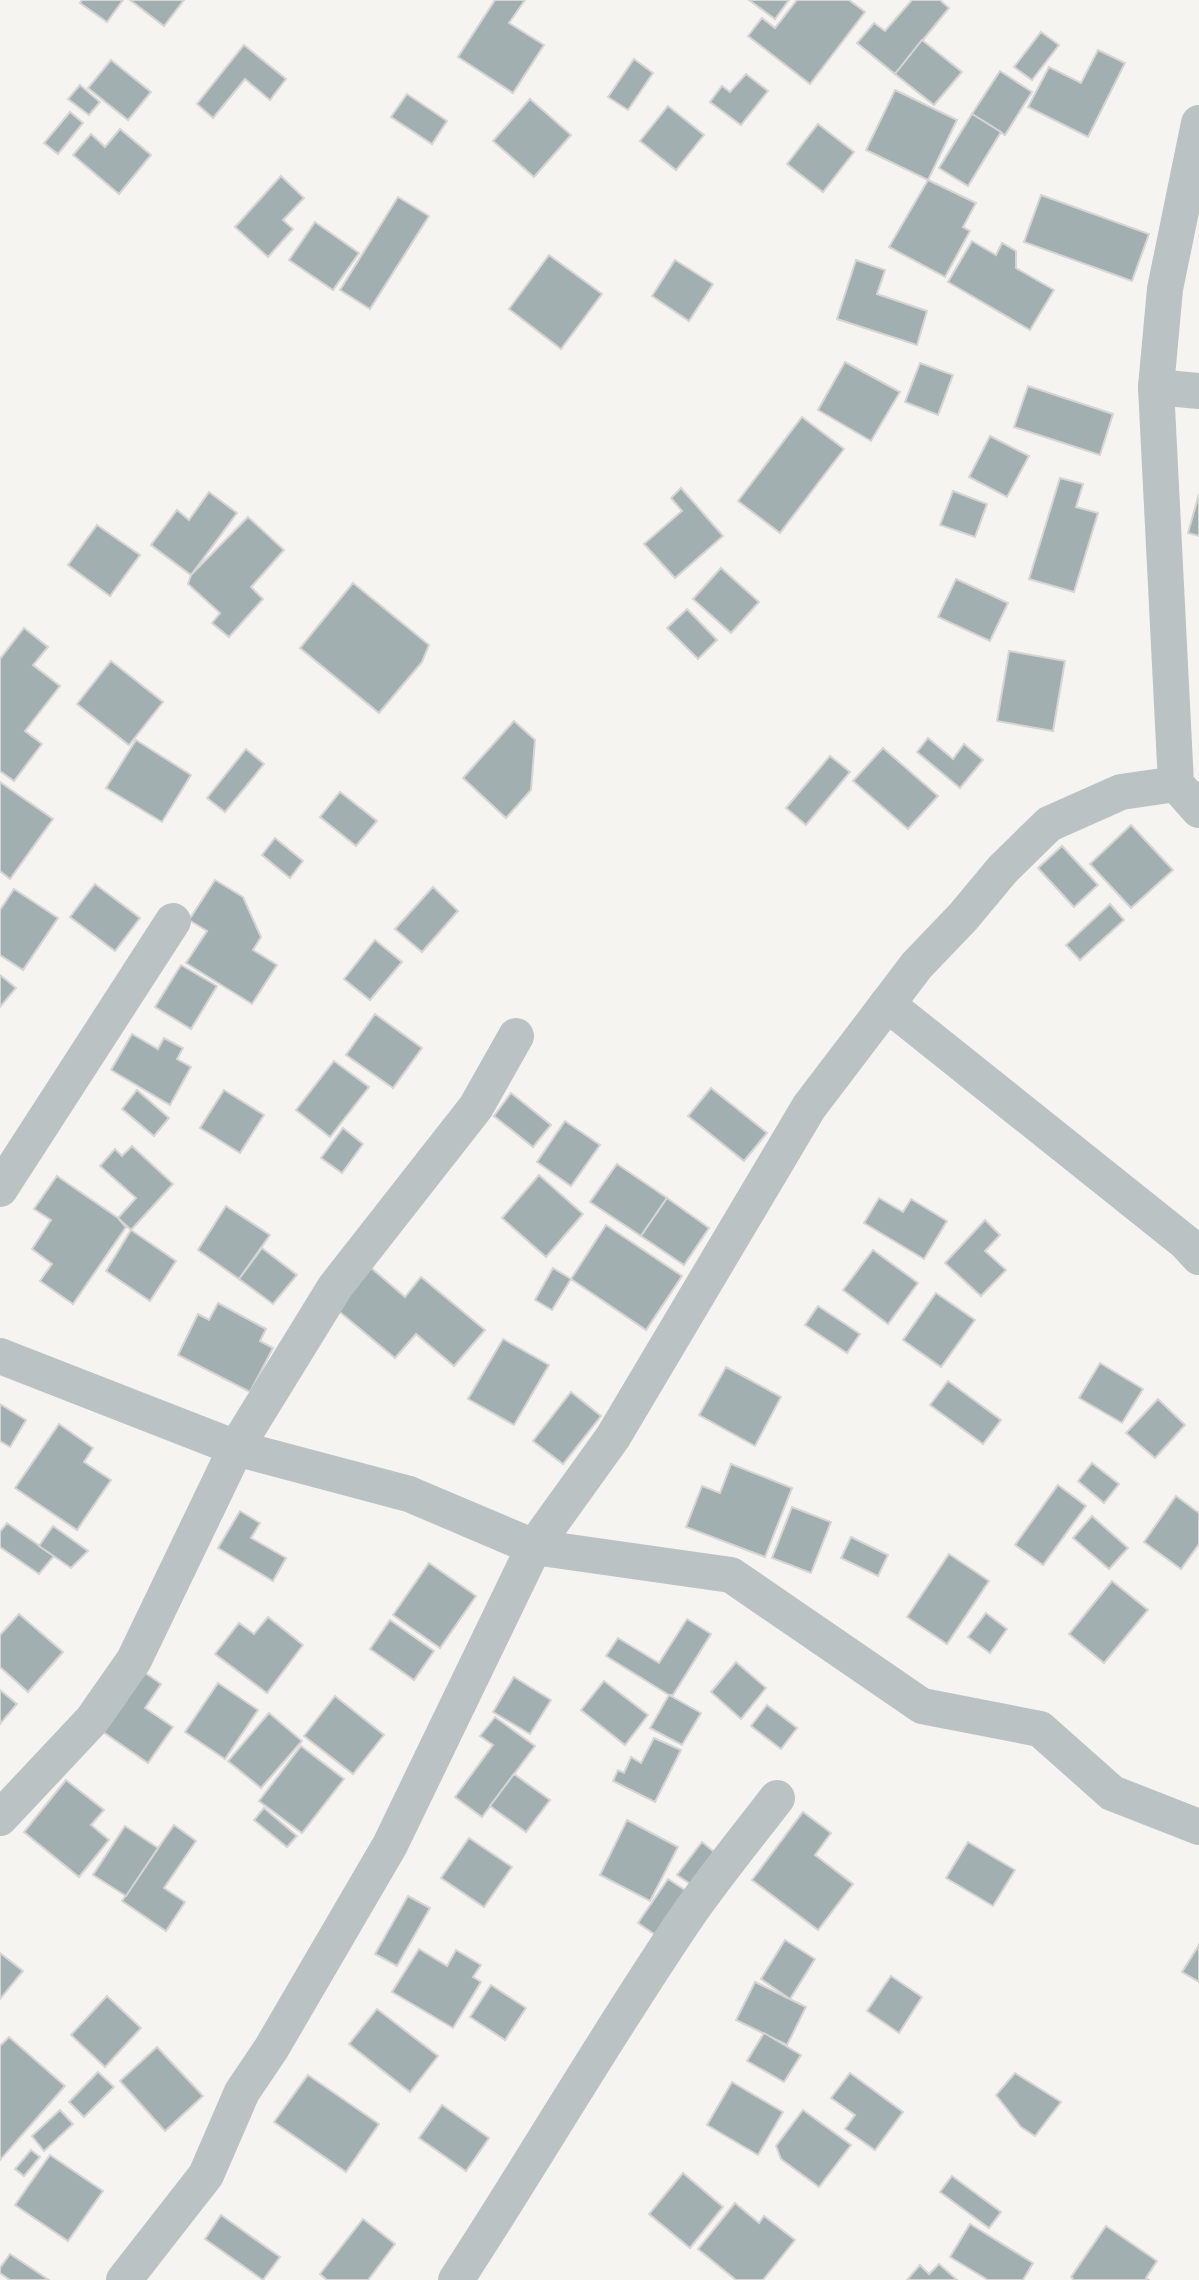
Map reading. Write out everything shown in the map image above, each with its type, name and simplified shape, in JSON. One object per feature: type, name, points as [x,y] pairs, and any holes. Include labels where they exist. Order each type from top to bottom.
[{"type":"street","points":[[124,2280],[206,2175],[242,2092],[271,2049],[390,1845],[534,1547],[613,1437],[809,1107],[917,965],[1003,869],[1049,824],[1121,792],[1188,797],[1156,387],[1165,289],[1199,123]]},
{"type":"street","points":[[1156,387],[1199,391]]},
{"type":"street","points":[[0,1189],[173,921]]},
{"type":"street","points":[[887,1004],[1185,1242],[1199,1257]]},
{"type":"street","points":[[0,1818],[92,1720],[134,1660],[236,1448],[335,1287],[476,1107],[516,1036]]},
{"type":"street","points":[[0,1356],[236,1448],[409,1494],[534,1547],[731,1575],[922,1706],[1040,1729],[1112,1793],[1199,1827]]},
{"type":"street","points":[[456,2280],[690,1912],[777,1798]]},
{"type":"building","points":[[82,0],[123,0],[107,22],[80,3]]},
{"type":"building","points":[[130,0],[184,0],[164,26]]},
{"type":"building","points":[[495,0],[525,0],[509,23],[544,45],[513,93],[458,57]]},
{"type":"building","points":[[749,0],[789,0],[775,19]]},
{"type":"building","points":[[797,0],[849,0],[865,12],[810,84],[748,36],[762,18],[775,28]]},
{"type":"building","points":[[912,0],[940,0],[949,8],[895,74],[857,43],[874,23],[885,31]]},
{"type":"building","points":[[1041,32],[1059,45],[1032,80],[1014,67]]},
{"type":"building","points":[[922,40],[962,72],[934,105],[895,74]]},
{"type":"building","points":[[244,45],[286,79],[270,100],[245,79],[213,118],[197,104]]},
{"type":"building","points":[[1098,50],[1125,63],[1088,137],[1028,107],[1049,67],[1081,83]]},
{"type":"building","points":[[634,59],[653,73],[628,110],[608,97]]},
{"type":"building","points":[[111,60],[151,92],[128,120],[88,88]]},
{"type":"building","points":[[1000,71],[1032,92],[1005,135],[972,114]]},
{"type":"building","points":[[746,74],[768,91],[741,125],[710,102],[722,86],[730,92]]},
{"type":"building","points":[[80,85],[100,102],[89,115],[68,99]]},
{"type":"building","points":[[895,90],[957,120],[928,180],[866,150]]},
{"type":"building","points":[[407,94],[447,121],[432,144],[391,117]]},
{"type":"building","points":[[530,99],[571,135],[534,177],[493,141]]},
{"type":"building","points":[[668,106],[704,135],[676,170],[640,141]]},
{"type":"building","points":[[70,112],[83,123],[58,154],[44,143]]},
{"type":"building","points":[[972,114],[1001,132],[968,186],[939,168]]},
{"type":"building","points":[[818,124],[854,152],[823,192],[787,164]]},
{"type":"building","points":[[120,129],[151,155],[119,194],[73,155],[91,134],[105,147]]},
{"type":"building","points":[[281,176],[304,198],[283,220],[293,229],[268,257],[235,227]]},
{"type":"building","points":[[928,180],[976,203],[963,227],[970,231],[945,277],[889,247]]},
{"type":"building","points":[[1041,195],[1149,234],[1132,281],[1024,242]]},
{"type":"building","points":[[398,197],[429,216],[370,309],[340,290]]},
{"type":"building","points":[[315,222],[359,253],[333,290],[289,260]]},
{"type":"building","points":[[972,241],[996,255],[1002,243],[1016,251],[1016,268],[1054,290],[1030,330],[948,282]]},
{"type":"building","points":[[549,255],[602,294],[561,349],[509,309]]},
{"type":"building","points":[[675,260],[713,284],[689,321],[652,296]]},
{"type":"building","points":[[856,260],[885,270],[877,294],[927,311],[917,345],[837,319]]},
{"type":"building","points":[[845,362],[900,392],[871,441],[818,410]]},
{"type":"building","points":[[920,363],[953,375],[938,415],[905,402]]},
{"type":"building","points":[[1028,386],[1113,414],[1100,455],[1014,427]]},
{"type":"building","points":[[802,417],[844,449],[780,533],[738,501]]},
{"type":"building","points":[[990,436],[1029,456],[1007,497],[969,477]]},
{"type":"building","points":[[1060,478],[1083,484],[1076,507],[1098,513],[1074,592],[1029,579]]},
{"type":"building","points":[[681,488],[723,536],[675,578],[644,544],[682,511],[671,498]]},
{"type":"building","points":[[953,491],[987,504],[975,537],[940,525]]},
{"type":"building","points":[[209,492],[237,513],[191,575],[151,545],[177,510],[189,520]]},
{"type":"building","points":[[1199,494],[1199,536],[1188,533]]},
{"type":"building","points":[[248,517],[284,550],[251,587],[263,599],[229,637],[212,623],[220,613],[188,584],[191,575]]},
{"type":"building","points":[[97,525],[140,555],[110,596],[68,565]]},
{"type":"building","points":[[721,568],[759,602],[731,633],[693,599]]},
{"type":"building","points":[[956,579],[1008,603],[990,641],[938,617]]},
{"type":"building","points":[[353,583],[429,645],[422,662],[379,713],[300,648]]},
{"type":"building","points":[[687,609],[717,640],[698,659],[667,628]]},
{"type":"building","points":[[24,628],[48,647],[33,665],[60,686],[25,731],[42,744],[14,781],[0,771],[0,659]]},
{"type":"building","points":[[1009,651],[1065,661],[1053,731],[997,721]]},
{"type":"building","points":[[111,661],[163,702],[129,745],[77,704]]},
{"type":"building","points":[[514,721],[535,740],[531,790],[506,818],[463,778]]},
{"type":"building","points":[[928,738],[953,759],[964,744],[983,760],[960,788],[917,752]]},
{"type":"building","points":[[136,740],[191,775],[162,822],[106,788]]},
{"type":"building","points":[[883,748],[938,796],[908,829],[853,781]]},
{"type":"building","points":[[246,749],[264,764],[225,812],[207,798]]},
{"type":"building","points":[[830,756],[850,772],[806,825],[786,808]]},
{"type":"building","points":[[0,782],[53,819],[10,879],[0,871]]},
{"type":"building","points":[[340,792],[377,821],[356,846],[320,817]]},
{"type":"building","points":[[1131,825],[1173,870],[1131,908],[1090,864]]},
{"type":"building","points":[[275,838],[303,861],[290,878],[262,855]]},
{"type":"building","points":[[1062,846],[1098,885],[1074,907],[1038,868]]},
{"type":"building","points":[[215,880],[243,897],[261,937],[253,950],[277,965],[252,1004],[186,963],[207,931],[189,920]]},
{"type":"building","points":[[95,884],[140,918],[115,951],[70,917]]},
{"type":"building","points":[[433,887],[458,911],[422,952],[395,929]]},
{"type":"building","points":[[14,889],[58,918],[23,970],[0,955],[0,910]]},
{"type":"building","points":[[1110,904],[1124,920],[1080,960],[1066,945]]},
{"type":"building","points":[[375,940],[402,962],[370,1000],[344,979]]},
{"type":"building","points":[[181,965],[217,986],[191,1029],[155,1007]]},
{"type":"building","points":[[0,975],[16,988],[0,1007]]},
{"type":"building","points":[[375,1014],[422,1048],[393,1088],[346,1055]]},
{"type":"building","points":[[132,1034],[158,1049],[164,1038],[183,1048],[177,1059],[191,1067],[170,1105],[111,1070]]},
{"type":"building","points":[[334,1061],[369,1087],[330,1137],[296,1110]]},
{"type":"building","points":[[711,1088],[767,1133],[744,1161],[688,1116]]},
{"type":"building","points":[[137,1090],[169,1118],[154,1136],[122,1109]]},
{"type":"building","points":[[224,1090],[264,1115],[240,1153],[200,1128]]},
{"type":"building","points":[[511,1093],[551,1125],[533,1147],[494,1116]]},
{"type":"building","points":[[565,1121],[600,1145],[571,1186],[537,1162]]},
{"type":"building","points":[[343,1128],[363,1144],[342,1173],[321,1158]]},
{"type":"building","points":[[132,1146],[173,1184],[131,1230],[118,1218],[136,1198],[100,1166],[115,1149],[122,1156]]},
{"type":"building","points":[[617,1164],[667,1198],[641,1236],[590,1202]]},
{"type":"building","points":[[539,1175],[583,1214],[546,1257],[502,1218]]},
{"type":"building","points":[[57,1176],[118,1218],[126,1227],[73,1304],[40,1281],[52,1264],[32,1249],[51,1220],[34,1209]]},
{"type":"building","points":[[667,1198],[709,1228],[684,1265],[641,1236]]},
{"type":"building","points":[[879,1198],[903,1212],[911,1199],[947,1221],[924,1259],[864,1223]]},
{"type":"building","points":[[226,1206],[270,1235],[239,1279],[198,1250]]},
{"type":"building","points":[[985,1220],[1000,1235],[985,1251],[1006,1270],[981,1296],[945,1263]]},
{"type":"building","points":[[606,1225],[682,1276],[646,1330],[571,1279]]},
{"type":"building","points":[[131,1230],[176,1261],[150,1301],[106,1271]]},
{"type":"building","points":[[262,1248],[297,1275],[273,1304],[239,1279]]},
{"type":"building","points":[[873,1250],[918,1283],[888,1324],[843,1290]]},
{"type":"building","points":[[370,1267],[405,1297],[421,1277],[485,1330],[454,1366],[416,1334],[395,1358],[335,1308]]},
{"type":"building","points":[[553,1268],[571,1279],[552,1310],[535,1300]]},
{"type":"building","points":[[936,1293],[975,1320],[941,1367],[903,1340]]},
{"type":"building","points":[[218,1303],[266,1329],[260,1341],[273,1348],[250,1392],[178,1355],[198,1314],[209,1320]]},
{"type":"building","points":[[818,1306],[860,1334],[847,1353],[805,1325]]},
{"type":"building","points":[[503,1339],[549,1365],[514,1425],[468,1399]]},
{"type":"building","points":[[1100,1363],[1143,1389],[1122,1423],[1079,1398]]},
{"type":"building","points":[[726,1367],[781,1397],[755,1446],[699,1415]]},
{"type":"building","points":[[948,1381],[1001,1420],[983,1444],[930,1405]]},
{"type":"building","points":[[571,1392],[601,1416],[563,1464],[533,1441]]},
{"type":"building","points":[[1158,1399],[1185,1425],[1155,1458],[1126,1433]]},
{"type":"building","points":[[0,1404],[26,1420],[10,1447],[0,1441]]},
{"type":"building","points":[[59,1424],[93,1448],[84,1462],[111,1480],[77,1530],[15,1488]]},
{"type":"building","points":[[1092,1463],[1119,1484],[1104,1503],[1078,1481]]},
{"type":"building","points":[[731,1464],[792,1488],[765,1557],[686,1527],[702,1486],[720,1493]]},
{"type":"building","points":[[1058,1485],[1086,1506],[1043,1565],[1015,1545]]},
{"type":"building","points":[[1176,1496],[1199,1513],[1199,1544],[1181,1569],[1144,1542]]},
{"type":"building","points":[[792,1507],[831,1522],[811,1573],[772,1558]]},
{"type":"building","points":[[240,1511],[260,1523],[251,1538],[286,1558],[273,1581],[218,1548]]},
{"type":"building","points":[[1092,1516],[1128,1548],[1109,1569],[1073,1538]]},
{"type":"building","points":[[7,1523],[54,1556],[39,1574],[0,1547],[0,1532]]},
{"type":"building","points":[[53,1526],[88,1551],[71,1568],[39,1546]]},
{"type":"building","points":[[851,1537],[888,1555],[878,1576],[841,1558]]},
{"type":"building","points":[[949,1554],[989,1581],[947,1644],[907,1617]]},
{"type":"building","points":[[429,1563],[476,1596],[440,1648],[393,1615]]},
{"type":"building","points":[[1112,1581],[1148,1610],[1104,1663],[1069,1634]]},
{"type":"building","points":[[986,1613],[1007,1629],[990,1653],[968,1637]]},
{"type":"building","points":[[19,1614],[63,1652],[28,1692],[0,1667],[0,1635]]},
{"type":"building","points":[[268,1617],[303,1645],[267,1693],[215,1654],[239,1623],[254,1634]]},
{"type":"building","points":[[687,1619],[711,1634],[673,1695],[606,1656],[618,1638],[659,1663]]},
{"type":"building","points":[[390,1620],[434,1651],[414,1680],[370,1649]]},
{"type":"building","points":[[736,1662],[766,1688],[741,1719],[711,1692]]},
{"type":"building","points":[[134,1665],[161,1684],[145,1708],[173,1727],[148,1763],[93,1725]]},
{"type":"building","points":[[514,1677],[551,1700],[530,1734],[493,1712]]},
{"type":"building","points":[[604,1681],[648,1715],[625,1745],[581,1710]]},
{"type":"building","points":[[218,1683],[258,1710],[225,1759],[185,1732]]},
{"type":"building","points":[[0,1690],[17,1704],[0,1724]]},
{"type":"building","points":[[669,1695],[701,1713],[682,1745],[650,1728]]},
{"type":"building","points":[[335,1696],[384,1735],[353,1774],[304,1736]]},
{"type":"building","points":[[767,1705],[797,1728],[781,1749],[751,1726]]},
{"type":"building","points":[[269,1713],[302,1741],[261,1788],[228,1761]]},
{"type":"building","points":[[495,1717],[535,1746],[482,1817],[455,1797],[493,1745],[480,1736]]},
{"type":"building","points":[[654,1738],[681,1750],[655,1802],[613,1781],[618,1770],[624,1773],[631,1757],[641,1763]]},
{"type":"building","points":[[301,1746],[344,1779],[302,1833],[259,1801]]},
{"type":"building","points":[[514,1774],[550,1800],[526,1832],[490,1806]]},
{"type":"building","points":[[66,1780],[104,1810],[91,1825],[109,1840],[79,1877],[24,1832]]},
{"type":"building","points":[[264,1808],[297,1836],[287,1847],[254,1820]]},
{"type":"building","points":[[803,1812],[831,1833],[815,1855],[853,1884],[818,1930],[752,1880]]},
{"type":"building","points":[[627,1820],[678,1847],[650,1901],[600,1875]]},
{"type":"building","points":[[174,1825],[196,1841],[164,1888],[185,1902],[166,1931],[122,1901]]},
{"type":"building","points":[[125,1826],[158,1848],[126,1896],[93,1875]]},
{"type":"building","points":[[469,1838],[512,1867],[484,1907],[441,1878]]},
{"type":"building","points":[[702,1842],[719,1856],[695,1887],[677,1875]]},
{"type":"building","points":[[968,1842],[1015,1870],[993,1906],[946,1878]]},
{"type":"building","points":[[668,1879],[691,1894],[660,1938],[638,1923]]},
{"type":"building","points":[[408,1896],[430,1908],[397,1966],[375,1954]]},
{"type":"building","points":[[785,1940],[815,1959],[790,1999],[761,1979]]},
{"type":"building","points":[[1199,1945],[1199,1982],[1182,1972]]},
{"type":"building","points":[[419,1949],[447,1966],[456,1950],[481,1965],[473,1977],[481,1982],[453,2028],[392,1992]]},
{"type":"building","points":[[0,1953],[23,1971],[0,1999]]},
{"type":"building","points":[[891,1976],[922,1997],[899,2033],[867,2011]]},
{"type":"building","points":[[755,1982],[806,2007],[787,2045],[736,2020]]},
{"type":"building","points":[[491,1985],[526,2008],[505,2040],[470,2017]]},
{"type":"building","points":[[107,1996],[141,2028],[105,2067],[71,2035]]},
{"type":"building","points":[[377,2009],[438,2056],[410,2092],[349,2044]]},
{"type":"building","points":[[764,2033],[801,2055],[784,2082],[747,2061]]},
{"type":"building","points":[[9,2037],[65,2086],[0,2160],[0,2046]]},
{"type":"building","points":[[157,2047],[203,2096],[165,2131],[120,2081]]},
{"type":"building","points":[[98,2072],[114,2087],[84,2117],[69,2102]]},
{"type":"building","points":[[850,2073],[903,2112],[875,2150],[845,2129],[855,2115],[831,2098]]},
{"type":"building","points":[[1015,2073],[1061,2102],[1035,2136],[1021,2127],[996,2095]]},
{"type":"building","points":[[308,2075],[379,2124],[346,2172],[274,2122]]},
{"type":"building","points":[[732,2082],[783,2112],[758,2155],[707,2125]]},
{"type":"building","points":[[442,2105],[489,2138],[466,2171],[419,2138]]},
{"type":"building","points":[[60,2110],[73,2124],[44,2151],[32,2136]]},
{"type":"building","points":[[803,2110],[851,2145],[819,2187],[781,2159],[776,2146]]},
{"type":"building","points":[[31,2150],[40,2157],[24,2176],[15,2169]]},
{"type":"building","points":[[50,2155],[103,2191],[68,2241],[15,2205]]},
{"type":"building","points":[[683,2173],[723,2207],[690,2248],[649,2214]]},
{"type":"building","points":[[952,2176],[1001,2212],[989,2228],[940,2192]]},
{"type":"building","points":[[735,2203],[759,2223],[764,2216],[795,2240],[763,2280],[736,2280],[698,2249]]},
{"type":"building","points":[[221,2215],[280,2257],[263,2280],[205,2239]]},
{"type":"building","points":[[363,2219],[395,2244],[368,2280],[327,2280],[320,2274]]},
{"type":"building","points":[[970,2224],[1033,2263],[1023,2280],[988,2280],[950,2257]]},
{"type":"building","points":[[1106,2226],[1157,2261],[1146,2278],[1149,2280],[1074,2280],[1071,2277]]},
{"type":"building","points":[[10,2254],[49,2280],[10,2280],[0,2273],[0,2268]]},
{"type":"building","points":[[939,2264],[957,2280],[907,2280],[920,2265],[929,2274]]}]
